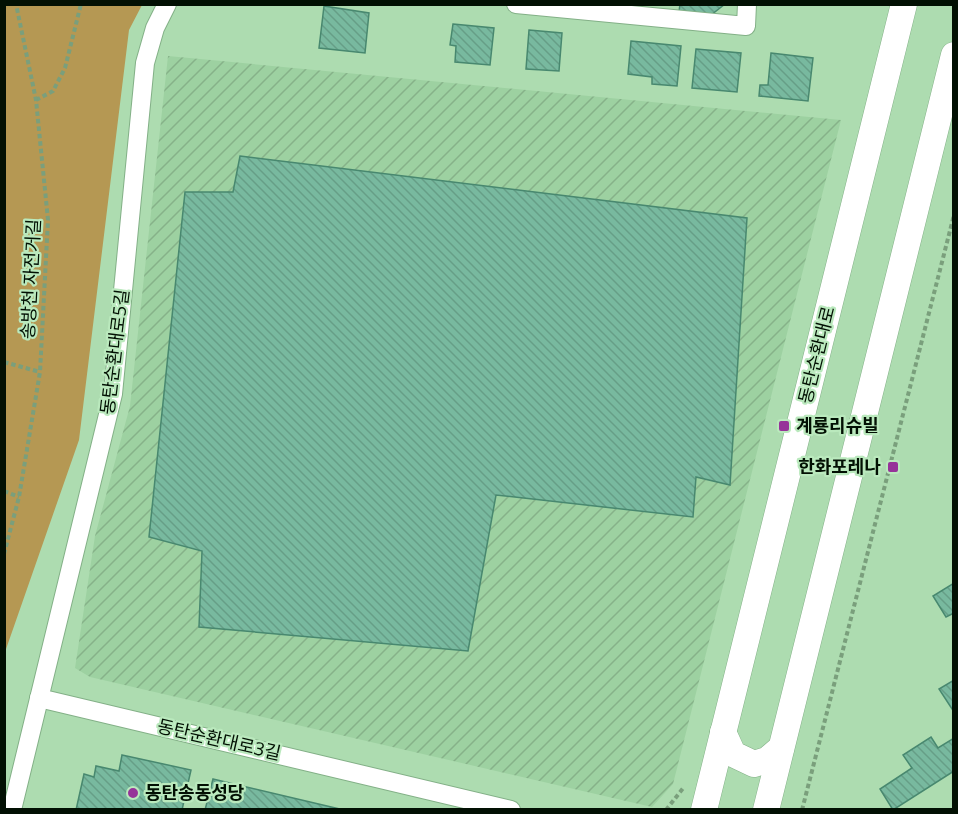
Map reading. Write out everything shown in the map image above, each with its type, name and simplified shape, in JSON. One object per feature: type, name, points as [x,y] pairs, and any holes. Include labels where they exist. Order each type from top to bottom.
[{"type":"main road","name":"동탄순환대로","points":[[704,810],[904,4]]},
{"type":"main road","points":[[766,810],[954,55]]},
{"type":"main road","points":[[723,732],[733,754],[754,764],[767,760],[781,748]]},
{"type":"street","name":"동탄순환대로5길","points":[[39,698],[113,394],[145,63],[155,28],[167,4]]},
{"type":"street","points":[[516,4],[746,26],[747,4]]},
{"type":"street","points":[[12,810],[39,698]]},
{"type":"street","name":"동탄순환대로3길","points":[[39,698],[511,810]]},
{"type":"path","points":[[36,100],[53,91],[65,68],[81,4]]},
{"type":"path","name":"송방천 자전거길","points":[[4,554],[20,497],[40,372],[48,220],[36,100],[16,5]]},
{"type":"path","points":[[802,810],[954,215]]},
{"type":"path","points":[[4,362],[40,372]]},
{"type":"path","points":[[4,491],[20,497]]},
{"type":"shaded area","points":[[5,4],[142,5],[129,30],[79,440],[5,652]]},
{"type":"shaded area","points":[[168,56],[841,120],[673,784],[652,807],[90,677],[75,668],[95,536],[130,406]]},
{"type":"building","points":[[680,4],[725,4],[711,15],[679,12]]},
{"type":"building","points":[[324,6],[369,13],[365,53],[319,48]]},
{"type":"building","points":[[453,24],[494,28],[490,65],[455,62],[456,46],[450,45]]},
{"type":"building","points":[[529,30],[562,33],[559,71],[526,69]]},
{"type":"building","points":[[631,41],[681,46],[677,86],[652,84],[652,77],[628,74]]},
{"type":"building","points":[[696,49],[741,53],[737,92],[692,88]]},
{"type":"building","points":[[771,53],[813,58],[808,101],[759,96],[760,85],[768,85]]},
{"type":"building","points":[[240,156],[747,218],[730,485],[696,477],[693,517],[496,495],[468,651],[199,627],[202,551],[149,537],[185,192],[233,192]]},
{"type":"building","points":[[954,583],[954,613],[946,617],[933,596]]},
{"type":"building","points":[[954,680],[954,712],[939,689]]},
{"type":"building","points":[[931,737],[938,748],[954,738],[954,771],[893,810],[880,789],[912,768],[903,755]]},
{"type":"building","name":"동탄송동성당","points":[[122,755],[191,770],[182,810],[76,810],[84,774],[94,777],[96,766],[119,771]]},
{"type":"building","points":[[213,779],[344,810],[205,810]]},
{"type":"place","name":"계룡리슈빌","points":[[784,426]]},
{"type":"place","name":"한화포레나","points":[[893,467]]},
{"type":"place","name":"동탄송동성당","points":[[133,793]]}]
